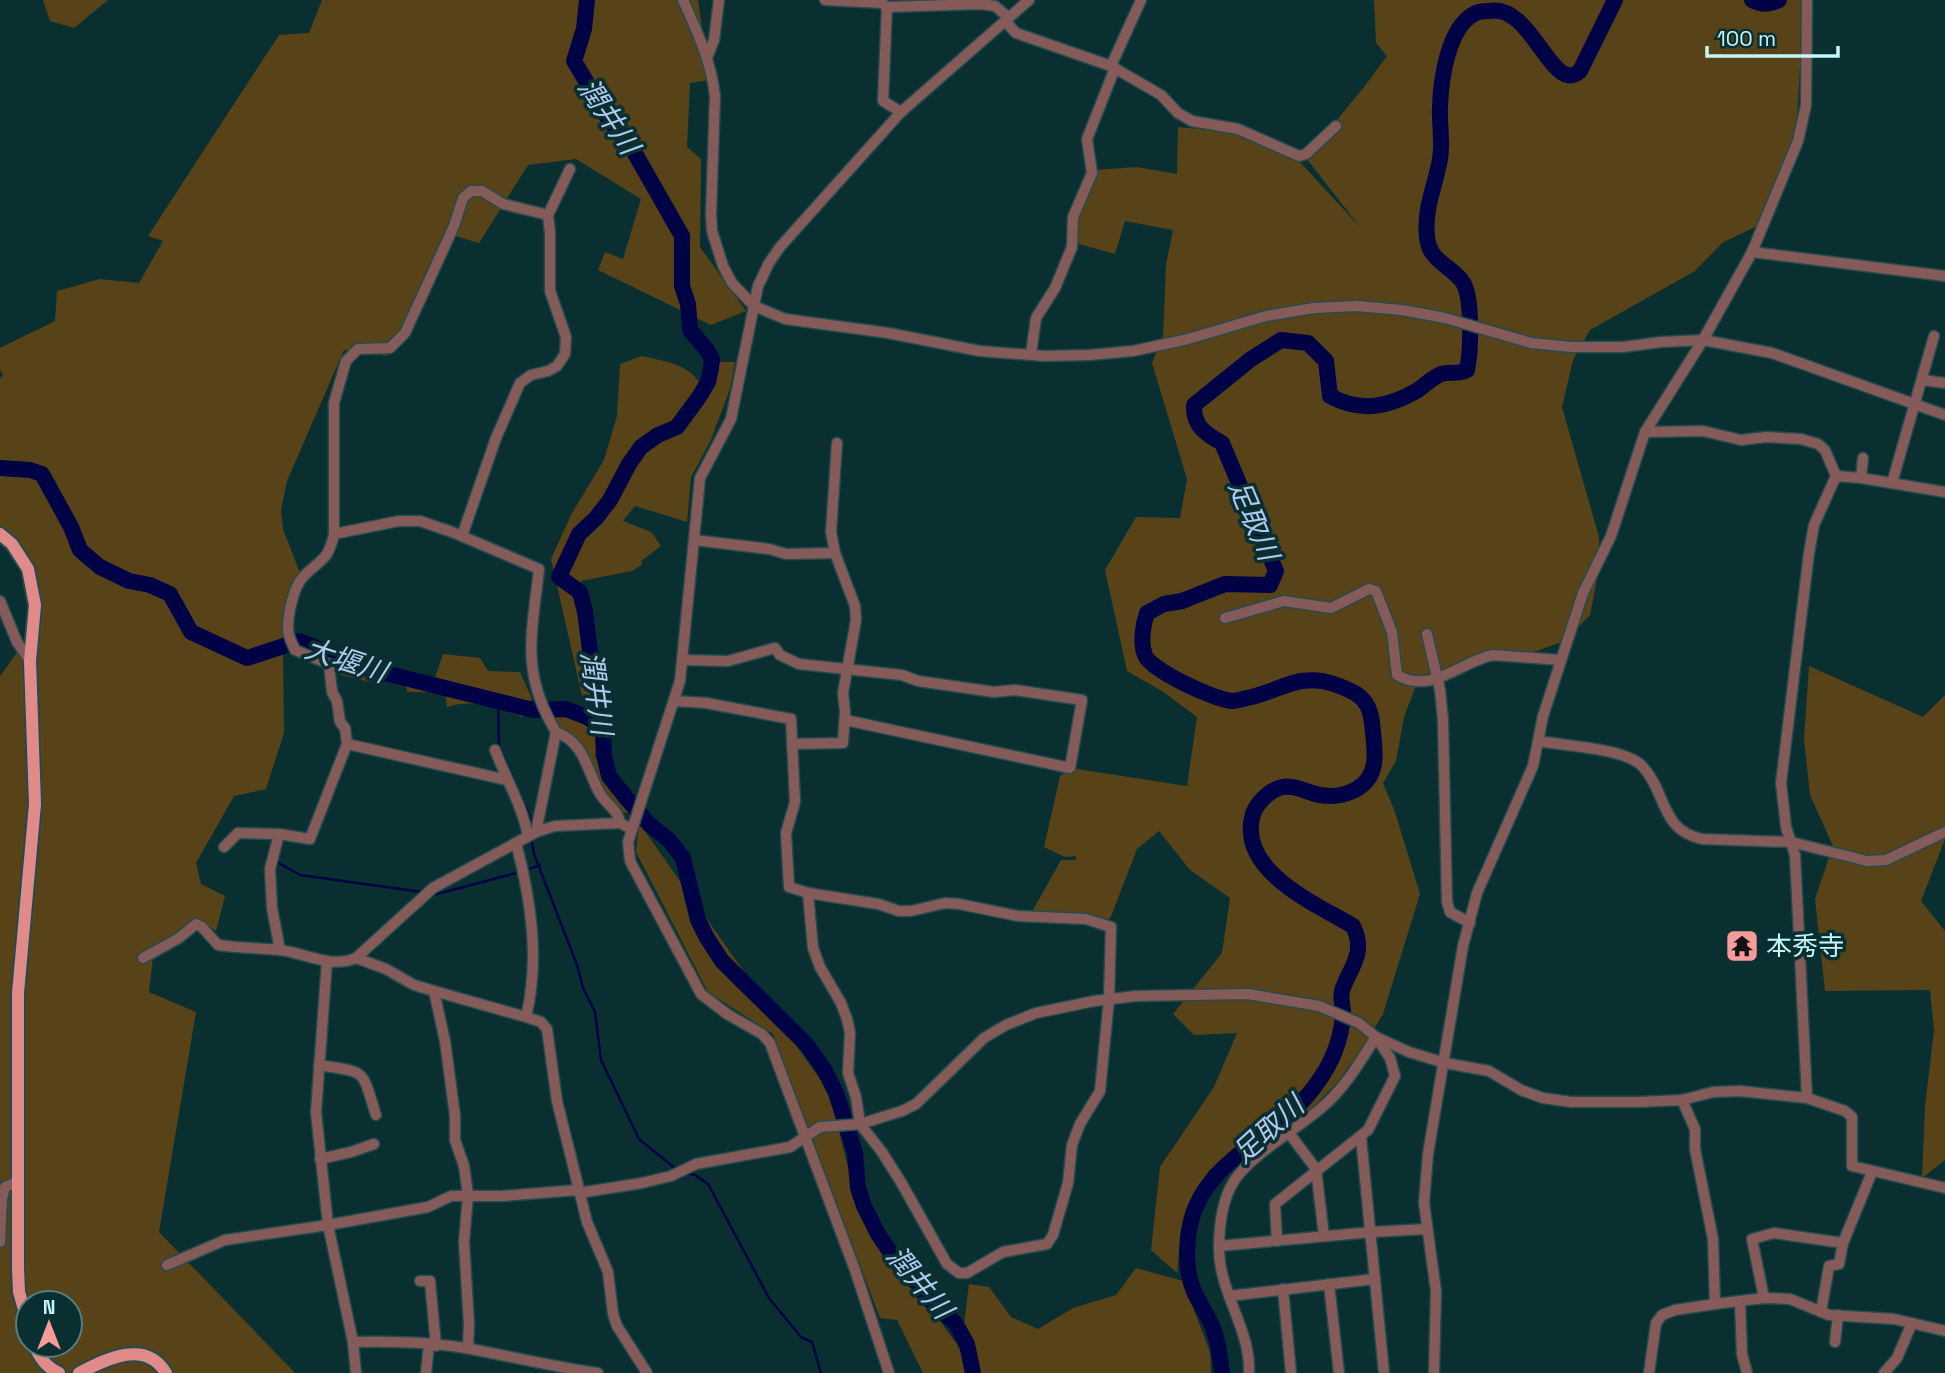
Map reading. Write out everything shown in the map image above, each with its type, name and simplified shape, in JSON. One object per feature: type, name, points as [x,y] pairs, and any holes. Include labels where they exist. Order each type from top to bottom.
[{"type":"main road","points":[[0,534],[22,558],[33,584],[35,606],[30,661],[35,803],[18,993],[19,1289]]},
{"type":"main road","points":[[79,1373],[121,1354],[150,1358],[166,1373]]},
{"type":"main road","points":[[41,1359],[50,1369],[59,1373]]},
{"type":"street","points":[[683,0],[703,43],[715,96],[712,231],[727,275],[742,294],[754,306],[785,319],[888,333],[980,351],[1089,355],[1152,348],[1266,316],[1314,308],[1357,306],[1446,318],[1531,342],[1571,347],[1623,347],[1703,340],[1772,353],[1945,415]]},
{"type":"street","points":[[707,59],[714,40],[719,0]]},
{"type":"street","points":[[825,0],[882,3],[887,7],[980,4],[996,6],[1016,33],[1113,67],[1161,95],[1178,113],[1192,121],[1238,129],[1299,156],[1306,154],[1336,126]]},
{"type":"street","points":[[889,1373],[855,1270],[770,1044],[762,1034],[727,1014],[701,994],[686,970],[628,853],[633,825],[675,701],[683,660],[700,478],[731,419],[758,286],[780,247],[901,111],[1029,0]]},
{"type":"street","points":[[1031,354],[1036,318],[1055,288],[1072,247],[1073,217],[1092,173],[1087,139],[1141,0]]},
{"type":"street","points":[[1434,1373],[1436,1291],[1424,1203],[1428,1154],[1463,946],[1481,882],[1522,792],[1539,741],[1543,716],[1560,660],[1583,593],[1611,536],[1645,432],[1703,340],[1752,252],[1798,141],[1805,105],[1807,0]]},
{"type":"street","points":[[887,7],[883,101],[901,111]]},
{"type":"street","points":[[462,536],[496,438],[520,383],[531,375],[557,366],[565,354],[566,337],[550,291],[548,215],[570,169]]},
{"type":"street","points":[[224,848],[238,833],[279,834],[310,839],[347,744],[345,728],[340,722],[337,701],[332,692],[329,664],[295,650],[289,635],[290,609],[300,580],[328,553],[334,534],[334,403],[346,361],[358,349],[390,348],[405,333],[454,226],[463,198],[471,191],[482,191],[503,204],[548,215]]},
{"type":"street","points":[[1752,252],[1945,276]]},
{"type":"street","points":[[1892,484],[1934,336]]},
{"type":"street","points":[[1922,380],[1945,383]]},
{"type":"street","points":[[1645,432],[1703,431],[1741,440],[1766,437],[1801,439],[1818,444],[1825,450],[1836,476],[1814,525],[1781,783],[1786,827],[1795,855],[1807,1098]]},
{"type":"street","points":[[792,744],[843,743],[843,693],[856,620],[855,606],[835,553],[831,532],[837,443]]},
{"type":"street","points":[[1861,478],[1863,458]]},
{"type":"street","points":[[1836,476],[1945,492]]},
{"type":"street","points":[[334,534],[399,521],[420,521],[539,569],[531,664],[540,702],[554,727],[579,749],[587,761],[599,793],[615,810],[620,823]]},
{"type":"street","points":[[694,540],[769,549],[786,554],[835,553]]},
{"type":"street","points":[[1225,618],[1284,601],[1331,608],[1369,589],[1376,591],[1392,632],[1397,675],[1405,680],[1425,682],[1437,679],[1483,657],[1493,655],[1560,660]]},
{"type":"street","points":[[0,601],[17,642],[30,661]]},
{"type":"street","points":[[1427,634],[1443,720],[1447,902],[1450,912],[1470,923]]},
{"type":"street","points":[[683,660],[728,661],[775,648],[780,655],[799,664],[902,676],[918,681],[994,692],[1015,690],[1082,700],[1070,768],[845,720]]},
{"type":"street","points":[[675,701],[706,703],[791,719],[795,802],[786,833],[789,887],[808,893],[878,904],[898,911],[911,911],[945,903],[959,904],[1018,916],[1086,919],[1111,927],[1109,999],[1100,1091],[1080,1124],[1072,1145],[1068,1183],[1053,1235],[1047,1244],[1003,1252],[975,1270],[960,1273],[947,1264],[902,1184],[858,1124],[856,1097],[848,1073],[850,1034],[847,1019],[813,948],[808,893]]},
{"type":"street","points":[[532,834],[554,727]]},
{"type":"street","points":[[1539,741],[1624,755],[1643,767],[1672,823],[1688,836],[1702,839],[1791,842],[1867,861],[1886,860],[1945,832]]},
{"type":"street","points":[[347,744],[507,780]]},
{"type":"street","points":[[495,750],[532,834]]},
{"type":"street","points":[[143,958],[179,938],[196,924],[218,945],[280,950],[342,962],[356,958],[433,888],[532,834],[555,826],[620,823],[633,825]]},
{"type":"street","points":[[279,834],[270,869],[272,908],[280,950]]},
{"type":"street","points":[[516,843],[531,912],[533,987],[526,1017]]},
{"type":"street","points":[[356,958],[386,969],[414,985],[526,1017],[541,1022],[547,1029],[557,1101],[587,1222],[608,1272],[613,1314],[617,1326],[647,1373]]},
{"type":"street","points":[[327,961],[316,1112],[328,1225],[353,1342],[356,1373]]},
{"type":"street","points":[[434,991],[445,1041],[455,1116],[455,1140],[464,1167],[468,1195],[464,1242],[468,1348]]},
{"type":"street","points":[[167,1265],[225,1240],[428,1207],[450,1196],[578,1191],[662,1178],[696,1164],[790,1147],[820,1126],[858,1124],[916,1104],[984,1038],[1006,1025],[1036,1013],[1109,999],[1198,993],[1248,994],[1319,1006],[1359,1023],[1376,1037],[1409,1052],[1445,1063],[1489,1071],[1521,1090],[1543,1098],[1601,1103],[1682,1100],[1713,1092],[1740,1091],[1807,1098],[1845,1111],[1852,1117],[1852,1166],[1945,1188]]},
{"type":"street","points":[[1249,1373],[1247,1347],[1220,1266],[1223,1206],[1234,1181],[1254,1161],[1327,1103],[1350,1079],[1376,1037]]},
{"type":"street","points":[[1278,1241],[1275,1204],[1368,1130],[1395,1076],[1390,1058],[1376,1037]]},
{"type":"street","points":[[319,1065],[357,1071],[364,1078],[376,1115]]},
{"type":"street","points":[[1682,1100],[1695,1129],[1695,1149],[1713,1240],[1715,1304]]},
{"type":"street","points":[[1289,1132],[1316,1169],[1324,1236]]},
{"type":"street","points":[[1361,1137],[1384,1373]]},
{"type":"street","points":[[320,1158],[374,1144]]},
{"type":"street","points":[[1821,1312],[1829,1266],[1839,1265],[1843,1243],[1872,1172]]},
{"type":"street","points":[[0,1242],[5,1187],[19,1181]]},
{"type":"street","points":[[1219,1246],[1426,1229]]},
{"type":"street","points":[[1764,1298],[1752,1239],[1774,1233],[1843,1243]]},
{"type":"street","points":[[1229,1296],[1375,1279]]},
{"type":"street","points":[[421,1281],[430,1281],[433,1346],[426,1373]]},
{"type":"street","points":[[1329,1284],[1339,1373]]},
{"type":"street","points":[[1283,1289],[1291,1373]]},
{"type":"street","points":[[1649,1373],[1656,1323],[1662,1315],[1675,1310],[1715,1304],[1764,1298],[1790,1300],[1821,1312],[1912,1323],[1945,1331]]},
{"type":"street","points":[[1740,1302],[1742,1354],[1747,1373]]},
{"type":"street","points":[[1835,1342],[1838,1315]]},
{"type":"street","points":[[1884,1373],[1898,1358],[1912,1323]]},
{"type":"street","points":[[353,1342],[391,1341],[468,1348],[554,1367],[598,1373]]},
{"type":"shaded area","points":[[43,0],[108,0],[74,28],[50,21]]},
{"type":"shaded area","points":[[322,0],[698,0],[710,80],[690,83],[687,147],[701,159],[700,247],[746,311],[711,325],[598,270],[605,252],[623,259],[641,199],[576,159],[528,165],[479,243],[452,235],[387,356],[344,350],[287,481],[281,510],[283,529],[300,573],[286,642],[264,651],[283,650],[284,733],[266,789],[234,796],[196,863],[201,884],[225,896],[216,931],[197,921],[154,947],[149,992],[196,1012],[159,1232],[295,1373],[0,1373],[0,676],[40,621],[37,582],[22,545],[0,526],[0,378],[3,375],[0,369],[0,348],[55,321],[57,291],[100,279],[139,283],[163,241],[148,236],[279,35],[309,33]]},
{"type":"shaded area","points":[[1374,0],[1804,0],[1796,134],[1759,225],[1722,243],[1695,271],[1590,330],[1573,360],[1562,407],[1599,537],[1600,564],[1590,615],[1565,641],[1520,657],[1462,663],[1418,680],[1404,717],[1396,761],[1383,783],[1395,812],[1420,894],[1383,1014],[1336,1084],[1314,1106],[1279,1136],[1209,1170],[1182,1225],[1177,1273],[1151,1250],[1160,1167],[1214,1087],[1237,1033],[1194,1035],[1173,1014],[1222,953],[1230,898],[1190,870],[1159,831],[1137,849],[1110,919],[1033,910],[1061,860],[1076,860],[1076,856],[1065,857],[1044,847],[1060,776],[1070,768],[1187,786],[1197,717],[1162,691],[1127,671],[1105,570],[1136,517],[1180,518],[1187,479],[1152,363],[1163,337],[1166,265],[1173,230],[1125,221],[1115,254],[1079,244],[1074,228],[1096,170],[1137,167],[1177,174],[1178,127],[1242,136],[1298,160],[1360,227],[1306,158],[1387,56],[1376,43]]},
{"type":"shaded area","points":[[642,356],[678,365],[692,374],[703,389],[718,362],[735,362],[730,389],[710,442],[691,477],[687,522],[635,506],[623,521],[651,532],[661,546],[632,571],[581,581],[594,635],[600,701],[583,700],[551,559],[572,513],[604,460],[617,416],[620,364]]},
{"type":"shaded area","points":[[443,654],[480,658],[488,671],[520,672],[532,699],[525,707],[523,717],[476,704],[447,707],[445,692],[407,692],[406,685],[378,678],[370,682],[337,674],[339,668],[359,662],[435,678]]},
{"type":"shaded area","points":[[1809,666],[1923,717],[1945,695],[1945,839],[1921,901],[1945,931],[1945,1160],[1922,1178],[1925,1106],[1934,1030],[1930,990],[1825,991],[1815,899],[1833,846],[1810,795],[1804,739]]},
{"type":"shaded area","points":[[551,702],[576,706],[598,718],[599,735],[595,756],[633,814],[622,811],[605,799],[599,790],[585,747],[563,731],[547,710]]},
{"type":"shaded area","points":[[639,823],[829,1092],[853,1187],[892,1255],[956,1343],[973,1373],[923,1373],[897,1320],[880,1318],[773,1034],[708,992],[636,852]]},
{"type":"shaded area","points":[[1136,1268],[1183,1281],[1210,1352],[1211,1373],[978,1373],[964,1325],[969,1284],[989,1287],[1011,1317],[1038,1329],[1073,1308],[1116,1295]]},
{"type":"waterway","name":"潤井川","points":[[587,0],[584,29],[574,61],[591,96],[633,150],[682,236],[682,286],[688,304],[690,330],[712,359],[708,382],[699,397],[677,427],[658,435],[641,447],[610,500],[579,534],[559,577],[580,592],[602,711],[604,755],[609,776],[650,825],[669,840],[683,858],[698,920],[722,961],[807,1045],[824,1069],[836,1093],[855,1153],[858,1188],[864,1206],[878,1234],[903,1271],[917,1283],[925,1296],[955,1323],[967,1344],[973,1373]]},
{"type":"waterway","name":"足取川","points":[[1222,1373],[1214,1331],[1193,1289],[1189,1273],[1187,1246],[1191,1221],[1199,1199],[1212,1181],[1228,1164],[1300,1103],[1326,1069],[1340,1032],[1342,991],[1358,953],[1357,936],[1353,926],[1302,896],[1269,870],[1258,855],[1251,837],[1252,818],[1262,800],[1279,788],[1295,787],[1329,796],[1354,790],[1367,780],[1375,754],[1368,707],[1360,697],[1349,690],[1310,680],[1232,701],[1212,696],[1184,683],[1158,668],[1145,655],[1143,634],[1147,613],[1164,604],[1182,601],[1225,584],[1270,585],[1276,571],[1222,443],[1201,428],[1194,405],[1251,359],[1281,340],[1308,343],[1326,361],[1330,396],[1353,405],[1386,404],[1418,390],[1441,374],[1467,370],[1470,324],[1466,288],[1432,252],[1426,226],[1441,153],[1442,82],[1452,42],[1465,21],[1474,14],[1487,11],[1504,12],[1518,21],[1560,71],[1570,75],[1580,71],[1615,0]]},
{"type":"waterway","name":"足取川","points":[[1752,0],[1765,4],[1779,0]]},
{"type":"waterway","name":"大堰川","points":[[0,468],[30,470],[42,474],[71,527],[80,550],[100,567],[129,581],[150,585],[170,594],[191,632],[247,658],[299,641],[369,669],[533,710],[566,709],[604,727]]},
{"type":"waterway","points":[[498,702],[499,746],[530,817],[531,831]]},
{"type":"waterway","points":[[531,838],[534,854],[577,965],[583,988],[595,1012],[601,1060],[639,1139],[677,1170]]},
{"type":"waterway","points":[[277,862],[300,875],[422,892]]},
{"type":"waterway","points":[[526,870],[540,865]]},
{"type":"waterway","points":[[432,894],[520,872]]},
{"type":"waterway","points":[[686,1173],[695,1175],[708,1184],[769,1298],[801,1337],[812,1342],[821,1373]]},
{"type":"place","name":"本秀寺","points":[[1742,946]]}]
